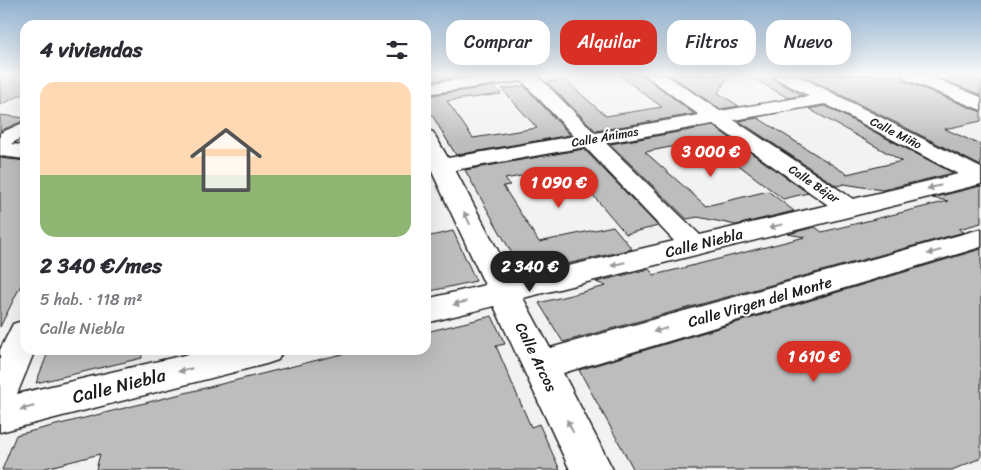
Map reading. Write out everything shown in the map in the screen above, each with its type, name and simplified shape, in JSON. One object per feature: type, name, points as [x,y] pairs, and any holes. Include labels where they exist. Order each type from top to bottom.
[{"type":"street","points":[[548,97],[694,246]]},
{"type":"street","name":"Calle Béjar","points":[[686,97],[849,208]]},
{"type":"street","points":[[964,97],[981,104]]},
{"type":"street","name":"Calle Ánimas","points":[[441,166],[828,98]]},
{"type":"street","name":"Calle Miño","points":[[828,98],[981,176]]},
{"type":"street","points":[[0,141],[20,131]]},
{"type":"street","name":"Calle Arcos","points":[[431,146],[592,470]]},
{"type":"street","points":[[0,149],[20,151]]},
{"type":"street","name":"Calle Niebla","points":[[431,310],[981,176]]},
{"type":"street","name":"Calle Virgen del Monte","points":[[540,365],[981,238]]},
{"type":"street","points":[[0,390],[20,344]]},
{"type":"street","name":"Calle Niebla","points":[[0,415],[246,355]]},
{"type":"building","points":[[0,97],[17,97],[0,105]]},
{"type":"building","points":[[431,97],[478,97],[447,101],[473,138],[537,128],[509,97],[534,97],[570,135],[456,155],[431,113]]},
{"type":"building","points":[[562,97],[584,97],[606,116],[662,107],[648,97],[672,97],[694,114],[596,131]]},
{"type":"building","points":[[702,97],[724,97],[739,106],[720,109]]},
{"type":"building","points":[[845,97],[944,97],[981,112],[981,121],[945,129],[981,145],[981,166]]},
{"type":"building","points":[[825,106],[953,173],[882,190],[844,184],[837,186],[739,121],[758,118],[847,174],[902,161],[809,109]]},
{"type":"building","points":[[0,115],[20,117],[20,122],[0,131]]},
{"type":"building","points":[[713,126],[808,193],[783,199],[706,140],[645,152],[706,206],[768,191],[794,211],[736,225],[698,217],[687,219],[610,144]]},
{"type":"building","points":[[584,149],[658,226],[626,234],[569,167],[505,179],[510,185],[503,186],[539,242],[613,226],[632,249],[558,266],[543,260],[539,254],[515,259],[465,170]]},
{"type":"building","points":[[0,158],[20,160],[20,287],[0,327]]},
{"type":"building","points":[[981,186],[981,223],[959,229],[964,232],[563,342],[539,303],[606,286],[596,282],[649,269],[654,275],[805,237],[788,234],[815,227],[822,232],[948,201],[932,198]]},
{"type":"building","points":[[453,231],[476,281],[431,291],[431,236]]},
{"type":"building","points":[[981,249],[981,458],[952,470],[634,470],[579,370]]},
{"type":"building","points":[[492,316],[505,344],[496,346],[531,427],[539,424],[560,470],[96,470],[100,454],[38,470],[2,470],[16,435],[338,355],[431,355],[431,331]]},
{"type":"building","points":[[47,355],[142,355],[142,358],[36,383]]}]
